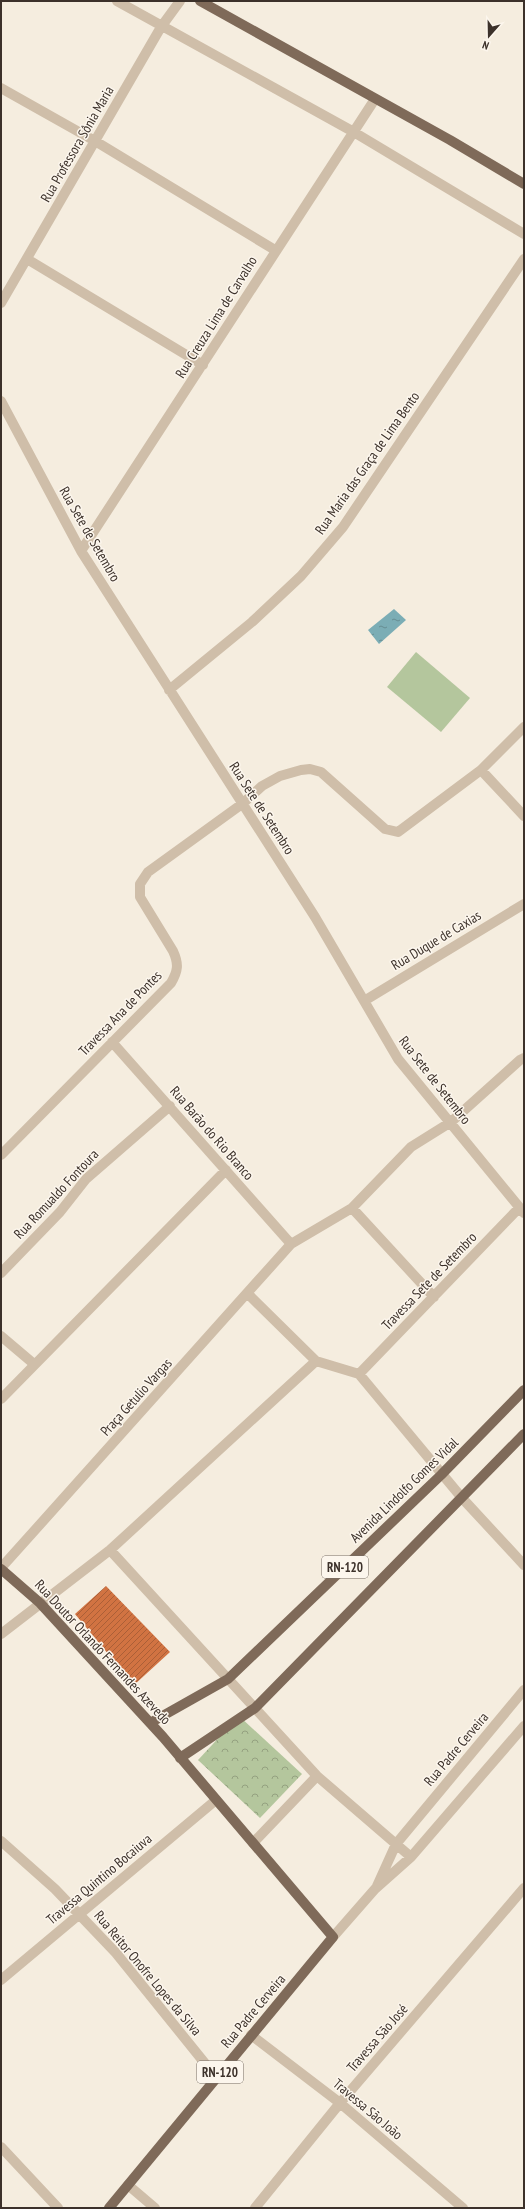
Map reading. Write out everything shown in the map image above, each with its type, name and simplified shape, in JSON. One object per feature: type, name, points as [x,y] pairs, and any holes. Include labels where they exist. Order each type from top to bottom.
[{"type":"main road","points":[[200,1],[450,140],[524,184]]},
{"type":"main road","name":"Avenida Lindolfo Gomes Vidal","points":[[150,1723],[228,1679],[441,1475],[524,1390]]},
{"type":"main road","name":"RN-120","points":[[180,1758],[255,1708],[524,1434]]},
{"type":"main road","name":"Rua Doutor Orlando Fernandes Azevedo","points":[[1,1568],[40,1603],[150,1723],[333,1937]]},
{"type":"main road","name":"Rua Padre Cerveira","points":[[109,2208],[333,1937]]},
{"type":"street","points":[[117,1],[161,27],[352,131],[524,234]]},
{"type":"street","name":"Rua Professora Sônia Maria","points":[[1,303],[161,27],[180,1]]},
{"type":"street","points":[[1,88],[94,141],[275,250]]},
{"type":"street","name":"Rua Creuza Lima de Carvalho","points":[[81,551],[374,99]]},
{"type":"street","points":[[27,259],[203,365]]},
{"type":"street","name":"Rua Maria das Graça de Lima Bento","points":[[169,690],[252,622],[301,576],[343,527],[524,259]]},
{"type":"street","name":"Rua Sete de Setembro","points":[[1,401],[81,551],[315,917],[398,1059],[451,1122],[521,1210]]},
{"type":"street","name":"Travessa Ana de Pontes","points":[[1,1155],[171,983],[178,968],[173,951],[140,897],[138,890],[143,877],[226,814],[242,804],[262,786],[280,776],[301,770],[315,770],[321,772],[385,829],[398,832],[481,770],[524,727]]},
{"type":"street","points":[[481,770],[524,816]]},
{"type":"street","name":"Rua Duque de Caxias","points":[[364,1001],[524,904]]},
{"type":"street","name":"Rua Barão do Rio Branco","points":[[112,1042],[291,1244]]},
{"type":"street","name":"Praça Getulio Vargas","points":[[1,1568],[248,1294],[291,1244],[352,1208],[412,1147],[451,1122],[522,1059]]},
{"type":"street","name":"Rua Romualdo Fontoura","points":[[1,1273],[60,1212],[86,1179],[170,1106]]},
{"type":"street","points":[[1,1399],[226,1170]]},
{"type":"street","points":[[352,1208],[434,1297]]},
{"type":"street","name":"Travessa Sete de Setembro","points":[[359,1374],[521,1210]]},
{"type":"street","points":[[248,1294],[316,1361],[359,1374],[441,1475],[524,1565]]},
{"type":"street","points":[[1,1336],[34,1364]]},
{"type":"street","points":[[1,1634],[110,1550],[316,1361]]},
{"type":"street","points":[[110,1550],[317,1776],[411,1857]]},
{"type":"street","name":"Rua Padre Cerveira","points":[[375,1889],[396,1844],[524,1690]]},
{"type":"street","name":"Rua Padre Cerveira","points":[[333,1937],[375,1889],[411,1857],[524,1726]]},
{"type":"street","points":[[253,1843],[317,1776]]},
{"type":"street","name":"Travessa Quintino Bocaiuva","points":[[1,1980],[216,1800]]},
{"type":"street","name":"Rua Reitor Onofre Lopes da Silva","points":[[1,1841],[55,1889],[116,1953],[216,2077]]},
{"type":"street","name":"Travessa São José","points":[[254,2208],[340,2103],[524,1888]]},
{"type":"street","name":"Travessa São João","points":[[251,2035],[340,2103],[463,2208]]},
{"type":"street","points":[[1,2147],[58,2208]]},
{"type":"street","points":[[128,2186],[155,2208]]},
{"type":"green space","points":[[416,652],[470,698],[441,732],[387,687]]},
{"type":"green space","points":[[239,1716],[302,1774],[260,1818],[198,1760]]},
{"type":"water","points":[[394,609],[406,620],[379,644],[368,630]]},
{"type":"building","points":[[106,1586],[170,1652],[134,1685],[75,1614]]}]
